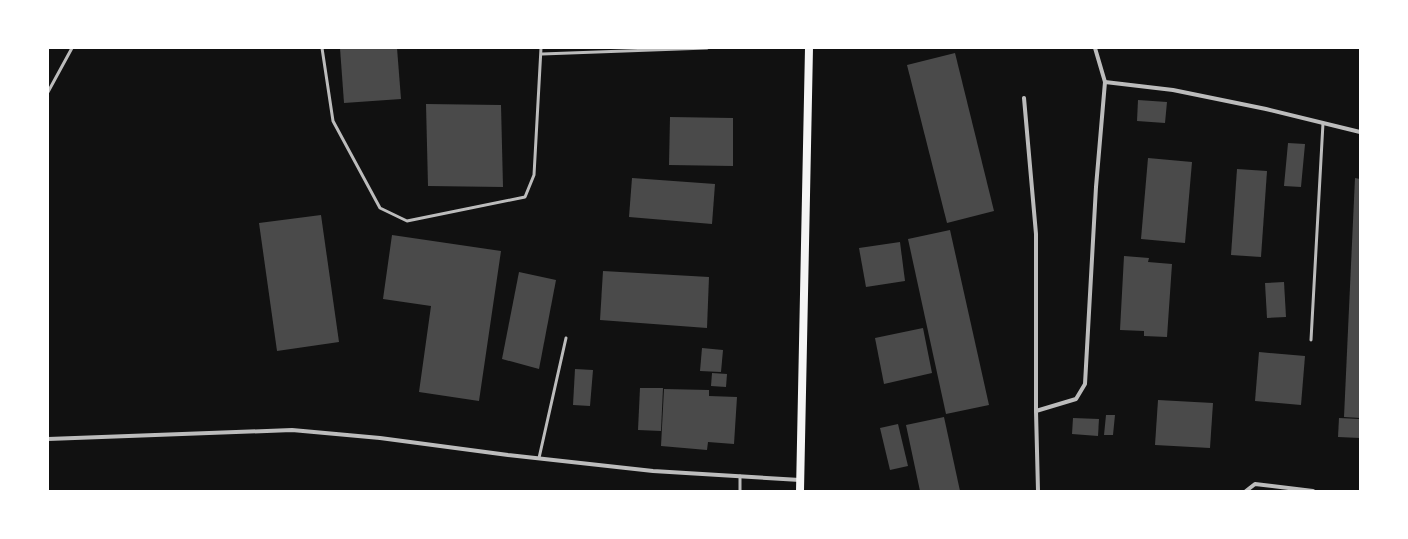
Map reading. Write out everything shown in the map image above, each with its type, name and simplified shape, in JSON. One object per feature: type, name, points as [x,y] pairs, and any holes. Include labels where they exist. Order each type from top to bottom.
[{"type":"main road","points":[[800,491],[809,48]]},
{"type":"street","points":[[1036,411],[1076,399],[1085,384],[1096,187],[1105,82],[1095,48]]},
{"type":"street","points":[[1105,82],[1173,90],[1360,132]]},
{"type":"street","points":[[1024,98],[1036,234],[1036,411],[1038,491]]},
{"type":"street","points":[[48,439],[292,430],[380,438],[654,471],[800,480]]},
{"type":"street","points":[[1246,491],[1255,484],[1313,491]]},
{"type":"lane","points":[[48,92],[72,48]]},
{"type":"lane","points":[[322,48],[333,121],[380,208],[407,221],[524,196],[534,175],[542,54],[541,48]]},
{"type":"lane","points":[[542,54],[706,48]]},
{"type":"lane","points":[[1311,340],[1323,123]]},
{"type":"lane","points":[[539,458],[566,338]]},
{"type":"lane","points":[[740,476],[740,491]]},
{"type":"building","points":[[340,48],[397,48],[401,99],[344,103]]},
{"type":"building","points":[[955,53],[994,211],[947,223],[907,65]]},
{"type":"building","points":[[1138,100],[1167,102],[1165,123],[1137,121]]},
{"type":"building","points":[[426,104],[501,105],[503,187],[428,186]]},
{"type":"building","points":[[670,117],[733,118],[733,166],[669,165]]},
{"type":"building","points":[[1288,143],[1305,144],[1301,187],[1284,186]]},
{"type":"building","points":[[1148,158],[1192,162],[1185,243],[1141,239]]},
{"type":"building","points":[[1237,169],[1267,171],[1261,257],[1231,255]]},
{"type":"building","points":[[632,178],[715,184],[712,224],[629,217]]},
{"type":"building","points":[[1355,178],[1360,179],[1360,418],[1344,417]]},
{"type":"building","points":[[321,215],[339,342],[277,351],[259,223]]},
{"type":"building","points":[[950,230],[989,405],[946,414],[908,239]]},
{"type":"building","points":[[392,235],[501,251],[479,401],[419,392],[431,306],[383,299]]},
{"type":"building","points":[[900,242],[905,281],[866,287],[859,248]]},
{"type":"building","points":[[1124,256],[1149,258],[1148,262],[1172,264],[1167,337],[1144,336],[1144,331],[1120,330]]},
{"type":"building","points":[[603,271],[709,277],[707,328],[600,320]]},
{"type":"building","points":[[519,272],[556,280],[539,369],[502,359]]},
{"type":"building","points":[[1284,282],[1286,317],[1267,318],[1265,283]]},
{"type":"building","points":[[923,328],[932,373],[884,384],[875,338]]},
{"type":"building","points":[[702,348],[723,350],[721,372],[700,371]]},
{"type":"building","points":[[1259,352],[1305,356],[1301,405],[1255,401]]},
{"type":"building","points":[[575,369],[593,370],[590,406],[573,405]]},
{"type":"building","points":[[712,373],[727,374],[726,387],[711,386]]},
{"type":"building","points":[[640,388],[663,388],[661,431],[638,430]]},
{"type":"building","points":[[664,389],[709,390],[709,396],[737,397],[734,444],[708,442],[707,450],[661,446]]},
{"type":"building","points":[[1158,400],[1213,403],[1210,448],[1155,445]]},
{"type":"building","points":[[1106,415],[1115,415],[1113,435],[1104,435]]},
{"type":"building","points":[[944,417],[960,491],[920,491],[906,425]]},
{"type":"building","points":[[1073,418],[1099,419],[1098,436],[1072,434]]},
{"type":"building","points":[[1339,418],[1360,419],[1360,438],[1338,437]]},
{"type":"building","points":[[898,424],[908,466],[890,470],[880,428]]}]
